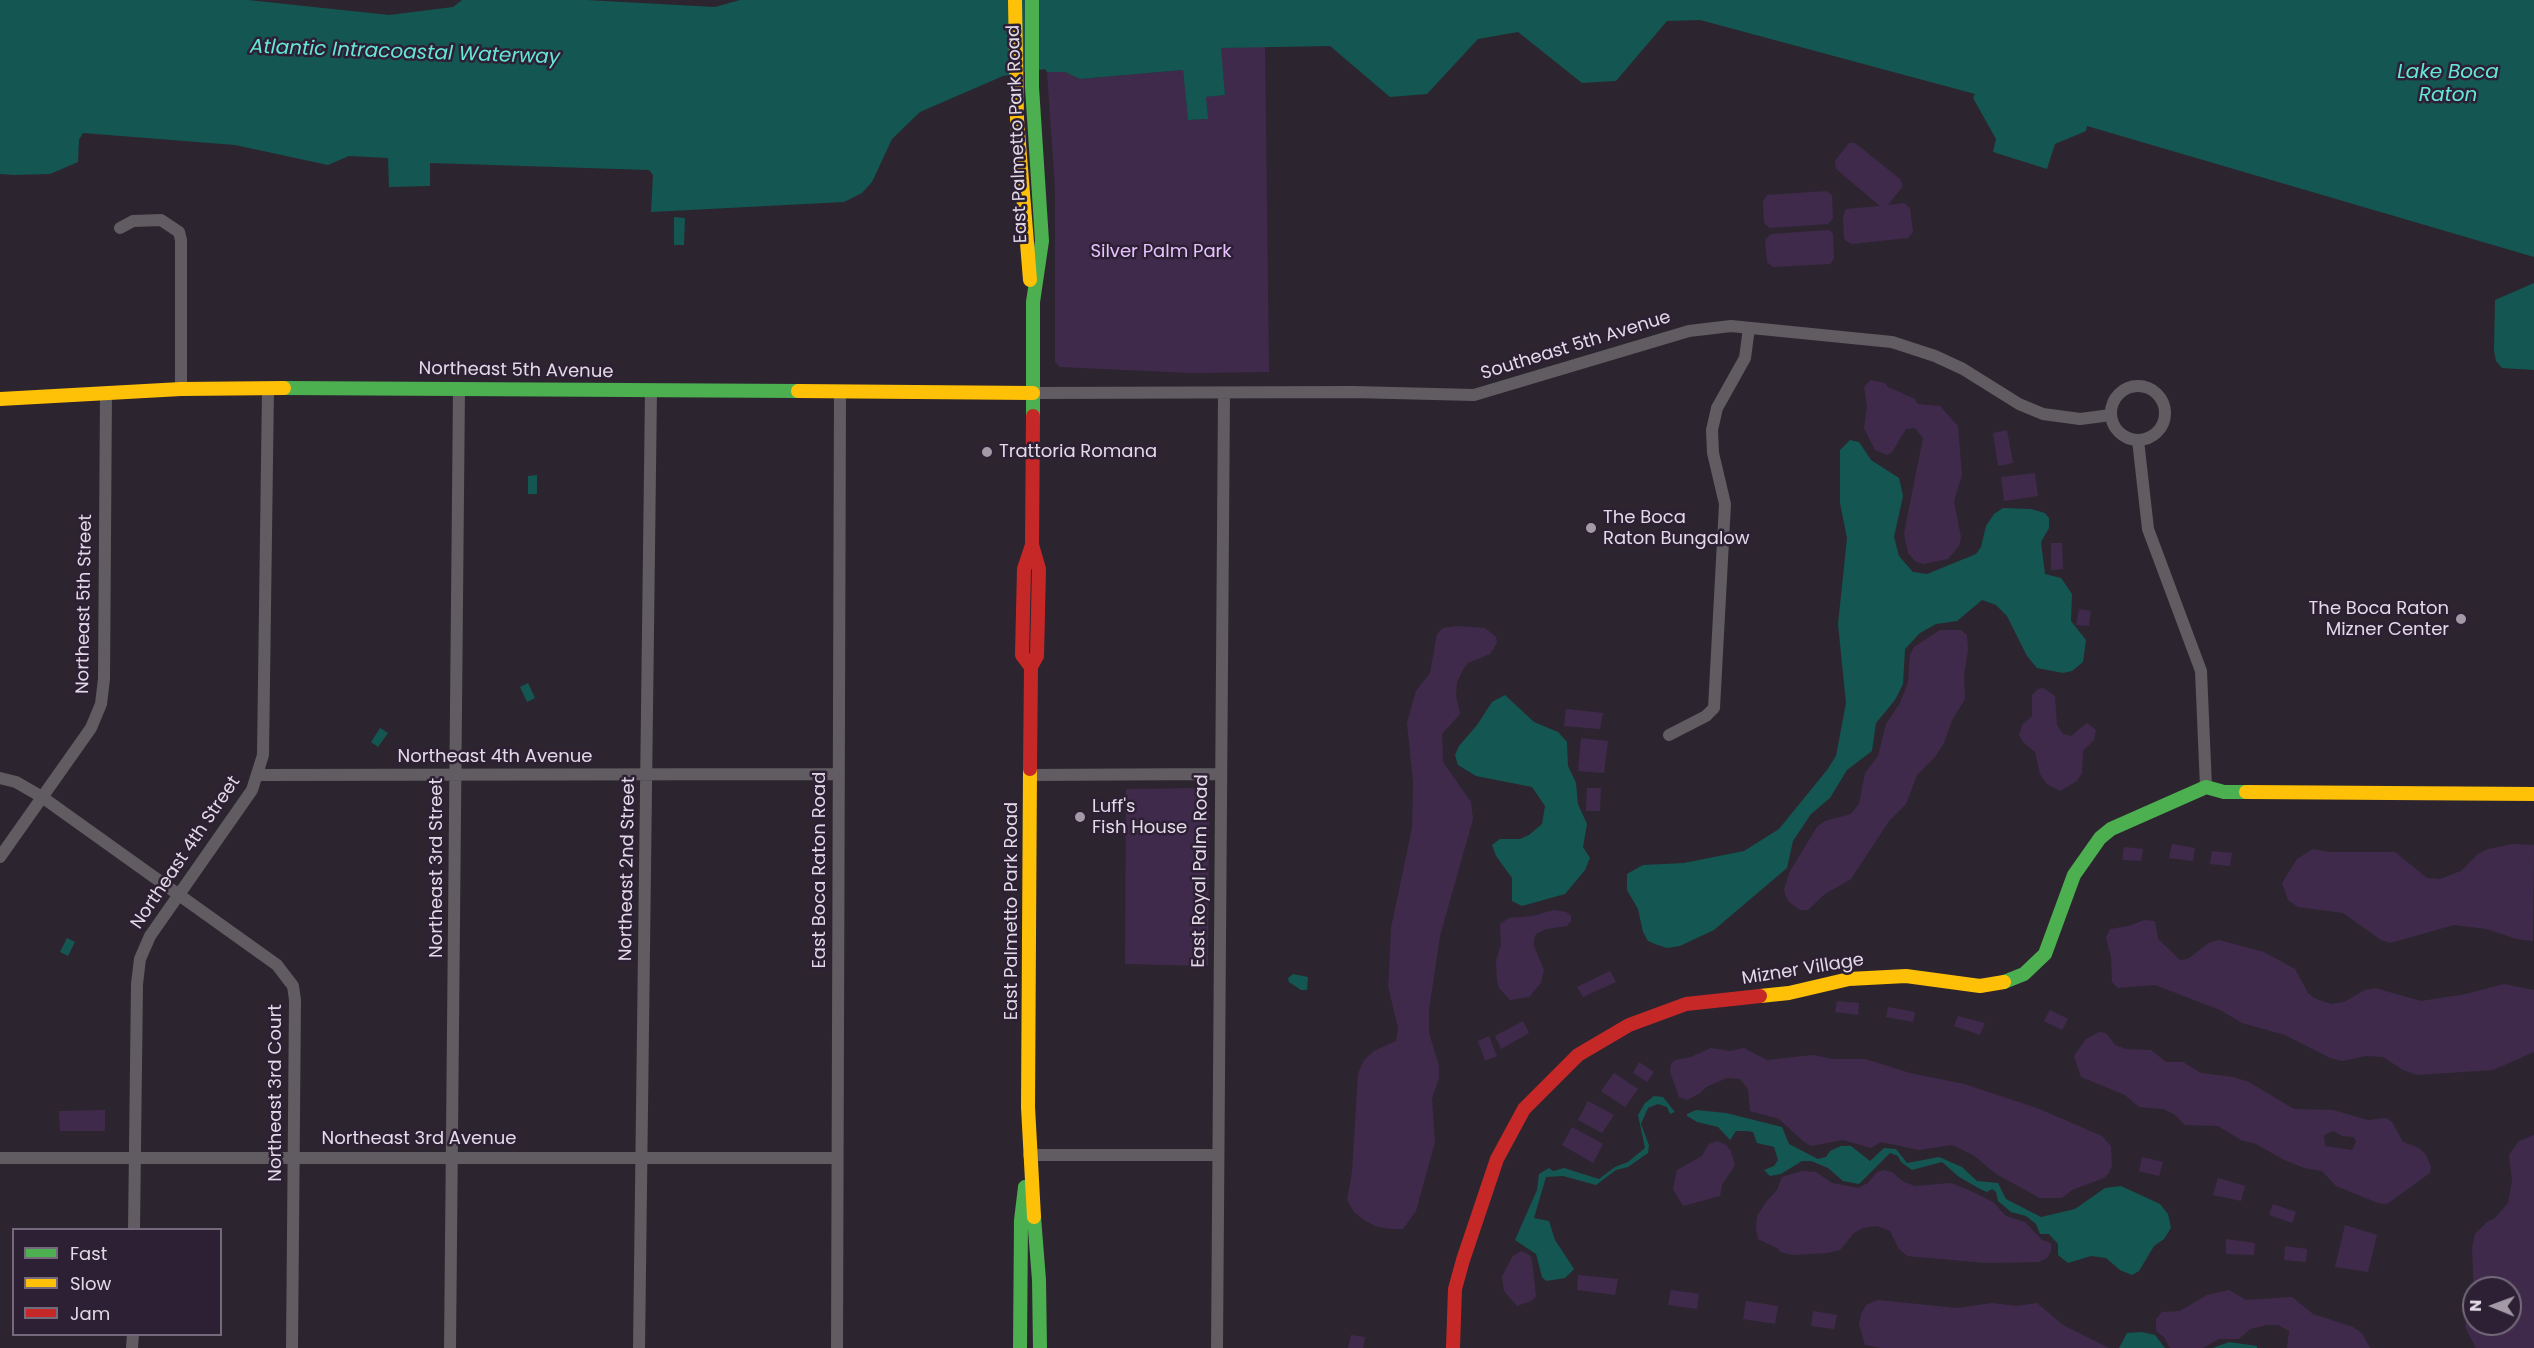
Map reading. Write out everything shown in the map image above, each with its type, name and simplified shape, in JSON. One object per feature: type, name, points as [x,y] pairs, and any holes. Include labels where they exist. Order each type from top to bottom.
[{"type":"street","name":"East Palmetto Park Road","points":[[1015,0],[1015,61],[1025,244],[1033,302]]},
{"type":"street","name":"East Palmetto Park Road","points":[[1032,0],[1032,87],[1042,241],[1033,302],[1032,546],[1039,569],[1037,656],[1031,667],[1029,1155],[1036,1220],[1040,1348]]},
{"type":"street","points":[[120,228],[133,221],[161,220],[179,232],[182,240],[180,389]]},
{"type":"street","name":"Southeast 5th Avenue","points":[[1032,393],[1224,395],[1353,392],[1474,395],[1703,328],[1749,328],[1892,342],[1935,356],[1963,369],[2019,404],[2043,414],[2080,419],[2111,416]]},
{"type":"street","points":[[1669,735],[1706,716],[1714,708],[1725,504],[1713,453],[1712,430],[1717,408],[1745,358],[1749,328]]},
{"type":"street","points":[[2137,386],[2153,391],[2163,405],[2163,422],[2154,435],[2138,440],[2130,439],[2117,430],[2111,416],[2115,399],[2128,388],[2137,386]]},
{"type":"street","name":"Northeast 5th Avenue","points":[[0,399],[180,389],[268,388],[1032,393]]},
{"type":"street","name":"Northeast 4th Street","points":[[134,1228],[138,972],[150,936],[245,801],[259,775],[264,743],[268,388]]},
{"type":"street","name":"Northeast 3rd Street","points":[[450,1348],[459,388]]},
{"type":"street","name":"Northeast 2nd Street","points":[[639,1348],[648,775],[651,390]]},
{"type":"street","name":"East Boca Raton Road","points":[[837,1348],[840,392]]},
{"type":"street","name":"Northeast 5th Street","points":[[0,856],[91,728],[103,691],[106,393]]},
{"type":"street","name":"East Royal Palm Road","points":[[1217,1348],[1224,395]]},
{"type":"street","points":[[2138,440],[2148,529],[2201,671],[2206,787],[2224,792],[2534,794]]},
{"type":"street","name":"Northeast 4th Avenue","points":[[259,775],[839,774]]},
{"type":"street","points":[[1030,775],[1220,774]]},
{"type":"street","points":[[0,778],[15,782],[42,797],[178,895]]},
{"type":"street","name":"Mizner Village","points":[[1453,1348],[1455,1289],[1497,1159],[1524,1109],[1578,1055],[1629,1025],[1686,1004],[1789,993],[1849,979],[1873,976],[1906,976],[1980,986],[2011,981],[2035,966],[2045,954],[2053,939],[2074,875],[2100,838],[2111,829],[2206,787]]},
{"type":"street","name":"Northeast 3rd Court","points":[[178,895],[277,965],[293,986],[296,999],[292,1348]]},
{"type":"street","name":"East Palmetto Park Road","points":[[1020,1348],[1021,1220],[1029,1155]]},
{"type":"street","points":[[1029,1155],[1217,1155]]},
{"type":"street","name":"Northeast 3rd Avenue","points":[[0,1158],[837,1158]]},
{"type":"green space","name":"Silver Palm Park","points":[[1265,46],[1269,372],[1190,373],[1060,367],[1055,362],[1055,188],[1047,72],[1065,72],[1080,79],[1183,70],[1188,120],[1207,119],[1205,97],[1225,95],[1220,48]]},
{"type":"green space","points":[[1849,143],[1855,143],[1900,179],[1903,186],[1888,205],[1904,203],[1910,208],[1913,232],[1908,238],[1851,244],[1844,239],[1843,216],[1846,209],[1880,206],[1836,169],[1835,161]]},
{"type":"green space","points":[[1826,191],[1832,195],[1833,218],[1828,224],[1770,228],[1764,223],[1763,201],[1767,195]]},
{"type":"green space","points":[[1829,230],[1833,234],[1834,259],[1830,264],[1773,267],[1767,262],[1765,240],[1771,234]]},
{"type":"green space","points":[[1871,380],[1885,383],[1888,387],[1915,399],[1918,404],[1940,406],[1958,426],[1962,475],[1954,501],[1961,537],[1959,546],[1948,559],[1923,564],[1916,562],[1908,553],[1904,533],[1923,438],[1915,428],[1906,429],[1892,452],[1887,455],[1875,450],[1864,428],[1867,406],[1864,387]]},
{"type":"green space","points":[[2007,430],[2013,463],[1998,466],[1993,433]]},
{"type":"green space","points":[[2035,473],[2038,496],[2004,501],[2001,477]]},
{"type":"green space","points":[[2051,543],[2062,543],[2063,569],[2051,570]]},
{"type":"green space","points":[[2079,609],[2091,611],[2089,626],[2076,625]]},
{"type":"green space","points":[[1457,626],[1485,628],[1496,637],[1497,643],[1490,654],[1468,663],[1464,668],[1457,682],[1456,696],[1460,714],[1442,734],[1443,762],[1471,802],[1473,819],[1440,936],[1429,1010],[1429,1033],[1439,1066],[1439,1078],[1432,1099],[1435,1142],[1416,1211],[1403,1229],[1390,1229],[1375,1226],[1364,1220],[1354,1212],[1347,1200],[1352,1172],[1358,1074],[1364,1060],[1374,1051],[1396,1041],[1398,1028],[1388,986],[1391,928],[1412,828],[1413,782],[1407,723],[1416,691],[1430,673],[1437,634],[1443,628]]},
{"type":"green space","points":[[1940,630],[1961,630],[1967,635],[1968,650],[1964,676],[1965,699],[1952,720],[1944,743],[1935,757],[1917,775],[1906,804],[1889,821],[1851,879],[1825,894],[1808,910],[1800,910],[1789,902],[1785,894],[1784,889],[1790,871],[1817,827],[1825,821],[1851,814],[1859,804],[1865,773],[1878,756],[1886,724],[1900,703],[1908,682],[1910,655],[1914,647]]},
{"type":"green space","points":[[2043,688],[2055,696],[2057,725],[2063,734],[2071,736],[2087,723],[2096,730],[2094,740],[2083,751],[2082,773],[2077,781],[2060,791],[2047,784],[2040,774],[2035,752],[2023,742],[2019,735],[2022,725],[2032,716],[2032,695],[2038,689]]},
{"type":"green space","points":[[1566,709],[1603,713],[1600,729],[1564,726]]},
{"type":"green space","points":[[1581,738],[1608,741],[1604,773],[1578,771]]},
{"type":"green space","points":[[1199,788],[1209,801],[1208,966],[1125,964],[1126,789]]},
{"type":"green space","points":[[1587,788],[1601,788],[1600,811],[1586,811]]},
{"type":"green space","points":[[2172,844],[2195,848],[2193,861],[2169,858]]},
{"type":"green space","points":[[2513,844],[2534,845],[2533,941],[2516,939],[2487,929],[2454,925],[2390,943],[2381,940],[2343,913],[2298,907],[2288,900],[2282,883],[2297,859],[2313,849],[2328,852],[2395,852],[2427,878],[2440,879],[2461,871],[2478,854],[2488,849]]},
{"type":"green space","points":[[2124,847],[2143,849],[2141,861],[2122,860]]},
{"type":"green space","points":[[2212,851],[2232,853],[2230,866],[2210,864]]},
{"type":"green space","points":[[1554,910],[1571,915],[1571,921],[1567,926],[1546,929],[1536,934],[1534,946],[1544,970],[1541,983],[1529,997],[1510,1000],[1499,988],[1497,981],[1496,961],[1501,944],[1500,924],[1509,918],[1532,916]]},
{"type":"green space","points":[[2144,920],[2155,921],[2158,939],[2180,960],[2188,959],[2210,942],[2219,940],[2264,952],[2295,969],[2308,993],[2314,998],[2331,1004],[2344,1002],[2365,990],[2375,988],[2421,1001],[2466,994],[2504,984],[2534,990],[2534,1052],[2493,1070],[2417,1075],[2403,1070],[2383,1057],[2366,1056],[2342,1061],[2330,1058],[2285,1035],[2242,1023],[2220,1010],[2155,985],[2118,988],[2112,982],[2111,957],[2106,938],[2110,929],[2129,926]]},
{"type":"green space","points":[[1610,971],[1616,982],[1583,997],[1577,987]]},
{"type":"green space","points":[[1837,1001],[1859,1003],[1858,1015],[1835,1012]]},
{"type":"green space","points":[[1888,1007],[1915,1012],[1913,1022],[1886,1017]]},
{"type":"green space","points":[[2050,1010],[2068,1019],[2062,1030],[2044,1021]]},
{"type":"green space","points":[[1958,1016],[1985,1023],[1980,1035],[1954,1026]]},
{"type":"green space","points":[[1523,1021],[1529,1033],[1501,1049],[1495,1036]]},
{"type":"green space","points":[[2099,1032],[2106,1033],[2115,1045],[2126,1049],[2151,1050],[2166,1062],[2183,1062],[2201,1073],[2233,1077],[2249,1082],[2294,1109],[2333,1110],[2368,1120],[2386,1118],[2392,1122],[2403,1142],[2419,1148],[2426,1155],[2431,1167],[2430,1173],[2387,1204],[2378,1203],[2336,1186],[2322,1171],[2304,1168],[2282,1159],[2256,1144],[2241,1140],[2218,1126],[2185,1125],[2174,1114],[2163,1109],[2139,1107],[2125,1095],[2081,1077],[2074,1056],[2086,1039]],"holes":[[[2333,1131],[2342,1136],[2354,1137],[2356,1142],[2352,1150],[2325,1146],[2324,1135]]]},
{"type":"green space","points":[[1489,1036],[1497,1056],[1485,1061],[1478,1041]]},
{"type":"green space","points":[[1711,1048],[1730,1051],[1744,1048],[1767,1060],[1813,1055],[1832,1059],[1865,1059],[1910,1073],[1964,1084],[2037,1108],[2102,1136],[2111,1146],[2112,1166],[2104,1178],[2072,1190],[2062,1198],[2040,1198],[1996,1174],[1973,1155],[1952,1145],[1919,1150],[1881,1142],[1871,1148],[1843,1140],[1811,1146],[1779,1119],[1750,1111],[1748,1089],[1740,1079],[1727,1078],[1706,1087],[1687,1100],[1679,1097],[1670,1072],[1671,1064],[1675,1060],[1691,1057]]},
{"type":"green space","points":[[1639,1062],[1654,1072],[1647,1082],[1633,1073]]},
{"type":"green space","points":[[1614,1073],[1638,1089],[1625,1107],[1601,1091]]},
{"type":"green space","points":[[1588,1101],[1614,1115],[1602,1133],[1578,1120]]},
{"type":"green space","points":[[105,1110],[105,1131],[60,1131],[59,1111]]},
{"type":"green space","points":[[1572,1127],[1603,1144],[1593,1163],[1562,1145]]},
{"type":"green space","points":[[2534,1135],[2534,1348],[2476,1348],[2470,1336],[2522,1336],[2522,1276],[2473,1276],[2472,1248],[2475,1234],[2487,1222],[2495,1218],[2508,1203],[2512,1181],[2509,1155],[2519,1141]]},
{"type":"green space","points":[[1717,1141],[1726,1145],[1731,1151],[1735,1165],[1722,1185],[1720,1196],[1683,1206],[1673,1189],[1677,1170],[1702,1156],[1709,1144]]},
{"type":"green space","points":[[2142,1157],[2163,1162],[2159,1176],[2139,1171]]},
{"type":"green space","points":[[1884,1170],[1892,1172],[1904,1182],[1915,1186],[1951,1183],[1971,1191],[1993,1202],[2006,1216],[2025,1222],[2042,1240],[2051,1243],[2051,1251],[2047,1258],[2039,1262],[1986,1263],[1907,1256],[1899,1249],[1890,1231],[1877,1226],[1863,1228],[1854,1233],[1840,1250],[1827,1253],[1793,1255],[1780,1252],[1777,1248],[1758,1239],[1757,1216],[1777,1190],[1782,1177],[1802,1171],[1816,1172],[1832,1183],[1858,1188],[1868,1183],[1877,1172]]},
{"type":"green space","points":[[2218,1178],[2245,1186],[2241,1201],[2213,1195]]},
{"type":"green space","points":[[2273,1204],[2296,1212],[2292,1223],[2269,1215]]},
{"type":"green space","points":[[2345,1225],[2377,1235],[2368,1272],[2335,1267]]},
{"type":"green space","points":[[2226,1239],[2255,1243],[2254,1255],[2226,1254]]},
{"type":"green space","points":[[2285,1246],[2307,1249],[2306,1262],[2284,1260]]},
{"type":"green space","points":[[1521,1251],[1530,1255],[1532,1260],[1536,1296],[1531,1301],[1517,1306],[1504,1291],[1502,1277],[1512,1257]]},
{"type":"green space","points":[[1578,1275],[1618,1279],[1615,1295],[1577,1290]]},
{"type":"green space","points":[[1671,1290],[1699,1294],[1697,1309],[1668,1305]]},
{"type":"green space","points":[[2229,1290],[2246,1300],[2292,1297],[2313,1314],[2353,1327],[2362,1333],[2370,1348],[2287,1348],[2289,1331],[2278,1325],[2267,1325],[2250,1329],[2239,1339],[2219,1339],[2203,1348],[2170,1348],[2164,1337],[2156,1331],[2156,1319],[2162,1312],[2180,1311],[2207,1295]]},
{"type":"green space","points":[[1878,1300],[1957,1308],[1992,1303],[2016,1306],[2037,1303],[2063,1325],[2109,1348],[1881,1348],[1865,1345],[1859,1325],[1861,1314],[1866,1305]]},
{"type":"green space","points":[[1746,1301],[1778,1306],[1775,1324],[1743,1319]]},
{"type":"green space","points":[[1813,1311],[1837,1315],[1834,1329],[1811,1326]]},
{"type":"green space","points":[[1351,1335],[1365,1337],[1363,1348],[1348,1348]]},
{"type":"water","points":[[0,0],[248,0],[389,15],[453,7],[462,0],[586,0],[715,7],[740,0],[2534,0],[2534,257],[2087,126],[2086,131],[2055,144],[2047,169],[1993,152],[1996,139],[1973,98],[1975,94],[1700,20],[1667,21],[1616,81],[1582,83],[1518,32],[1478,39],[1427,94],[1390,97],[1330,46],[1221,48],[1225,95],[1206,97],[1208,119],[1188,120],[1183,70],[1080,79],[1065,72],[1047,72],[1045,69],[1003,76],[920,112],[892,139],[872,182],[862,193],[844,202],[651,212],[653,175],[649,170],[430,163],[430,186],[389,187],[388,158],[349,156],[328,165],[235,145],[83,133],[79,140],[78,162],[50,174],[0,174]]},
{"type":"water","points":[[674,217],[685,218],[684,245],[674,245]]},
{"type":"water","points":[[2534,283],[2534,370],[2502,368],[2496,361],[2494,351],[2495,300]]},
{"type":"water","points":[[1850,440],[1859,442],[1871,460],[1899,478],[1903,496],[1894,537],[1899,556],[1913,572],[1927,574],[1976,554],[1981,547],[1986,526],[1994,514],[2003,508],[2031,509],[2045,513],[2049,518],[2049,528],[2041,542],[2045,574],[2061,578],[2072,594],[2071,621],[2086,640],[2083,662],[2072,671],[2063,673],[2037,668],[2027,656],[2007,616],[1996,605],[1982,600],[1957,621],[1936,624],[1920,633],[1905,649],[1903,684],[1895,700],[1876,723],[1872,751],[1847,770],[1830,798],[1811,814],[1793,841],[1787,868],[1714,930],[1680,946],[1667,948],[1655,944],[1648,941],[1643,932],[1638,909],[1627,890],[1627,874],[1643,865],[1684,863],[1744,851],[1779,829],[1836,756],[1846,703],[1838,624],[1847,538],[1840,503],[1840,450]]},
{"type":"water","points":[[537,475],[537,494],[528,494],[528,476]]},
{"type":"water","points":[[528,683],[535,698],[527,702],[520,687]]},
{"type":"water","points":[[1505,695],[1534,722],[1558,732],[1567,742],[1568,766],[1576,783],[1578,804],[1587,824],[1583,847],[1590,858],[1585,870],[1565,894],[1522,906],[1512,901],[1512,878],[1496,856],[1492,845],[1500,839],[1520,839],[1529,835],[1542,824],[1545,806],[1532,787],[1476,776],[1458,765],[1455,755],[1459,746],[1477,725],[1492,702]]},
{"type":"water","points":[[380,728],[388,733],[378,747],[371,742]]},
{"type":"water","points":[[67,938],[75,942],[68,956],[60,952]]},
{"type":"water","points":[[1293,974],[1308,977],[1307,990],[1301,990],[1289,982],[1288,978]]},
{"type":"water","points":[[1654,1096],[1663,1097],[1675,1112],[1670,1114],[1667,1107],[1658,1104],[1648,1108],[1641,1124],[1649,1145],[1648,1153],[1628,1167],[1616,1170],[1596,1185],[1563,1176],[1546,1177],[1534,1218],[1549,1221],[1555,1240],[1574,1269],[1565,1278],[1546,1281],[1542,1277],[1536,1254],[1515,1240],[1537,1190],[1539,1174],[1549,1168],[1553,1171],[1564,1168],[1599,1179],[1615,1167],[1628,1162],[1645,1148],[1638,1115],[1645,1103]]},
{"type":"water","points":[[1696,1110],[1726,1113],[1782,1127],[1789,1144],[1818,1159],[1826,1157],[1830,1151],[1841,1146],[1851,1146],[1870,1161],[1884,1148],[1896,1149],[1907,1163],[1939,1157],[1962,1167],[1977,1181],[1998,1183],[2006,1199],[2041,1217],[2075,1209],[2105,1188],[2121,1186],[2160,1204],[2168,1214],[2171,1228],[2164,1239],[2154,1246],[2139,1271],[2132,1275],[2120,1270],[2106,1258],[2091,1256],[2068,1263],[2058,1255],[2058,1244],[2049,1234],[2040,1234],[2036,1224],[2026,1216],[2011,1212],[1998,1201],[1996,1192],[1992,1189],[1987,1192],[1982,1190],[1959,1177],[1942,1162],[1912,1170],[1901,1162],[1898,1156],[1890,1153],[1859,1184],[1843,1181],[1828,1168],[1811,1161],[1802,1161],[1781,1174],[1770,1176],[1764,1170],[1774,1166],[1778,1160],[1774,1147],[1757,1143],[1753,1132],[1747,1131],[1736,1131],[1730,1140],[1718,1127],[1697,1122],[1687,1116]]},
{"type":"water","points":[[2142,1332],[2155,1335],[2165,1348],[2119,1348],[2127,1333]]},
{"type":"water","points":[[2229,1342],[2257,1346],[2257,1348],[2213,1348]]},
{"type":"traffic: fast","points":[[1032,0],[1032,87],[1042,241],[1033,302],[1033,416]]},
{"type":"traffic: fast","points":[[284,388],[798,391]]},
{"type":"traffic: fast","points":[[2004,982],[2024,974],[2045,954],[2074,875],[2100,838],[2111,829],[2206,787],[2224,792],[2246,792]]},
{"type":"traffic: fast","points":[[1020,1348],[1021,1220],[1025,1187]]},
{"type":"traffic: fast","points":[[1034,1217],[1039,1280],[1040,1348]]},
{"type":"traffic: slow","points":[[1015,0],[1017,119],[1030,280]]},
{"type":"traffic: slow","points":[[0,399],[181,389],[284,388]]},
{"type":"traffic: slow","points":[[798,391],[1033,393]]},
{"type":"traffic: slow","points":[[1030,769],[1028,1107],[1034,1217]]},
{"type":"traffic: slow","points":[[2246,792],[2534,794]]},
{"type":"traffic: slow","points":[[1760,996],[1789,993],[1849,979],[1906,976],[1980,986],[2004,982]]},
{"type":"traffic: jam","points":[[1030,769],[1031,667],[1037,656],[1039,569],[1032,545],[1033,416]]},
{"type":"traffic: jam","points":[[1031,667],[1022,655],[1024,569],[1032,545]]},
{"type":"traffic: jam","points":[[1453,1348],[1455,1289],[1463,1260],[1497,1159],[1524,1109],[1578,1055],[1629,1025],[1686,1004],[1760,996]]},
{"type":"place","name":"Trattoria Romana","points":[[987,452]]},
{"type":"place","name":"The Boca Raton Bungalow","points":[[1591,528]]},
{"type":"place","name":"The Boca Raton Mizner Center","points":[[2461,619]]},
{"type":"place","name":"Luff's Fish House","points":[[1080,817]]},
{"type":"water label","name":"Atlantic Intracoastal Waterway","points":[[405,53]]},
{"type":"water label","name":"Lake Boca Raton","points":[[2448,84]]}]
